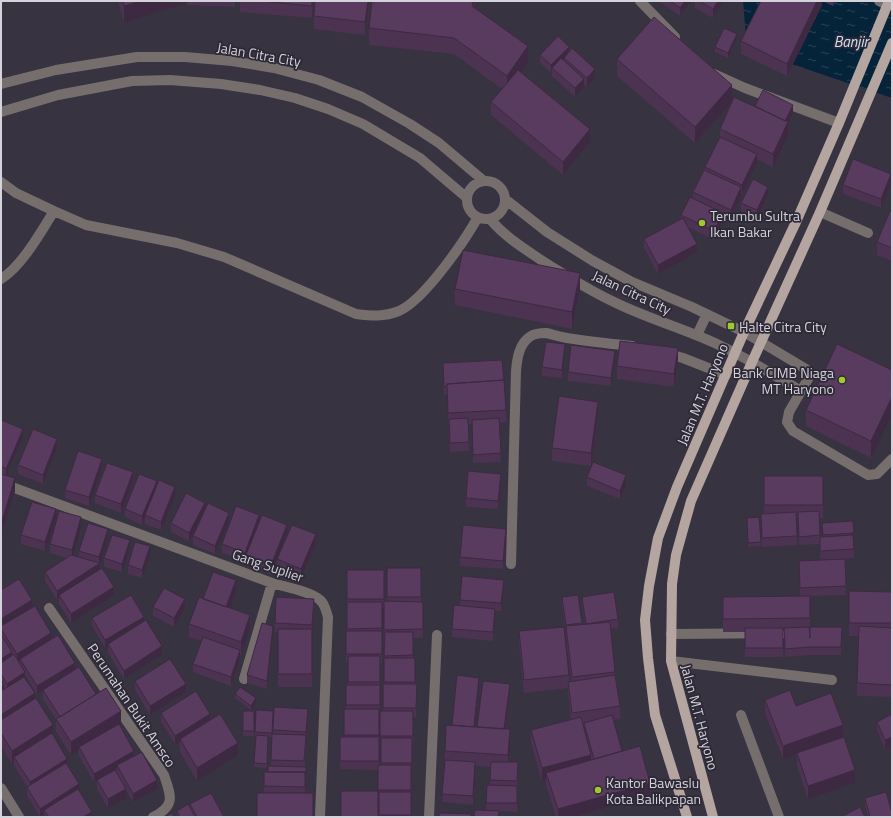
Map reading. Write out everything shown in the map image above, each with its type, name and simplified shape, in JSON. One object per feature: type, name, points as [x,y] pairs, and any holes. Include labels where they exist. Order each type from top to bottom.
[{"type":"main road","name":"Jalan M.T. Haryono","points":[[687,817],[655,715],[645,620],[648,586],[658,538],[677,487],[744,332],[796,222],[839,123],[885,2]]},
{"type":"main road","name":"Jalan M.T. Haryono","points":[[711,816],[671,661],[672,584],[676,555],[691,501],[820,212],[892,43]]},
{"type":"street","points":[[640,1],[682,44]]},
{"type":"street","name":"Jalan Citra City","points":[[1,84],[56,70],[137,57],[185,57],[232,61],[274,68],[320,80],[362,97],[439,142],[484,181]]},
{"type":"street","points":[[707,69],[721,78],[745,88],[839,123]]},
{"type":"street","points":[[1,112],[58,95],[132,82],[170,80],[221,84],[260,90],[296,98],[328,109],[363,124],[420,158],[467,198]]},
{"type":"street","points":[[490,181],[497,184],[501,188],[505,199],[504,208],[500,213],[490,218],[481,219],[470,212],[467,206],[467,198],[472,187],[477,183],[490,181]]},
{"type":"street","points":[[1,182],[16,193],[86,225],[177,243],[224,256],[356,314],[379,317],[399,310],[413,301],[431,283],[471,230],[478,217]]},
{"type":"street","name":"Jalan Citra City","points":[[490,218],[514,242],[609,300],[653,319],[697,335],[735,353],[801,391],[808,379],[808,372],[801,365],[744,332],[707,314],[661,293],[630,282],[547,232],[505,199]]},
{"type":"street","points":[[1,278],[8,274],[34,243],[54,211]]},
{"type":"street","points":[[820,212],[868,233]]},
{"type":"street","points":[[697,335],[707,314]]},
{"type":"street","points":[[511,564],[516,372],[519,351],[523,343],[532,335],[537,333],[546,333],[574,339],[645,348]]},
{"type":"street","points":[[660,352],[683,358],[726,375]]},
{"type":"street","points":[[801,391],[789,412],[787,422],[793,431],[868,475],[877,474],[892,459]]},
{"type":"street","name":"Gang Suplier","points":[[1,482],[272,584],[310,594],[320,600],[328,617],[320,817]]},
{"type":"street","points":[[244,680],[272,584]]},
{"type":"street","name":"Perumahan Bukit Amsco","points":[[49,608],[164,775],[168,787],[169,803],[166,809],[153,817]]},
{"type":"street","points":[[672,634],[808,633]]},
{"type":"street","points":[[429,817],[437,635]]},
{"type":"street","points":[[671,661],[832,680]]},
{"type":"street","points":[[741,715],[779,817]]},
{"type":"street","points":[[1,788],[19,817]]},
{"type":"water","name":"Banjir","points":[[743,1],[892,1],[892,98],[747,49]]},
{"type":"building","points":[[123,1],[141,1],[124,6]]},
{"type":"building","points":[[261,1],[312,1],[312,6]]},
{"type":"building","points":[[315,1],[368,1],[365,22],[314,16]]},
{"type":"building","points":[[372,1],[473,1],[472,6],[528,46],[507,76],[454,38],[369,28]]},
{"type":"building","points":[[670,1],[685,1],[680,8]]},
{"type":"building","points":[[699,1],[718,1],[713,9]]},
{"type":"building","points":[[761,1],[817,1],[787,64],[741,41]]},
{"type":"building","points":[[654,17],[732,85],[695,127],[617,59]]},
{"type":"building","points":[[724,28],[737,34],[728,53],[715,47]]},
{"type":"building","points":[[558,36],[569,47],[551,65],[540,55]]},
{"type":"building","points":[[572,48],[595,69],[587,78],[564,58]]},
{"type":"building","points":[[561,58],[584,79],[575,88],[552,68]]},
{"type":"building","points":[[518,70],[590,129],[563,162],[491,102]]},
{"type":"building","points":[[763,90],[793,105],[785,121],[755,106]]},
{"type":"building","points":[[734,97],[788,122],[773,154],[720,129]]},
{"type":"building","points":[[720,137],[757,154],[742,185],[705,167]]},
{"type":"building","points":[[853,159],[891,174],[881,199],[843,185]]},
{"type":"building","points":[[704,170],[741,187],[731,210],[693,192]]},
{"type":"building","points":[[753,179],[768,187],[757,210],[741,203]]},
{"type":"building","points":[[690,197],[723,213],[714,231],[681,215]]},
{"type":"building","points":[[890,211],[892,212],[892,248],[877,242]]},
{"type":"building","points":[[683,218],[697,244],[658,265],[644,239]]},
{"type":"building","points":[[463,250],[580,273],[572,312],[455,289]]},
{"type":"building","points":[[620,341],[678,348],[674,374],[617,366]]},
{"type":"building","points":[[546,342],[565,344],[562,370],[542,367]]},
{"type":"building","points":[[837,344],[892,370],[892,397],[871,441],[806,410]]},
{"type":"building","points":[[571,345],[615,351],[611,378],[568,372]]},
{"type":"building","points":[[502,360],[504,380],[447,384],[447,386],[444,387],[443,363]]},
{"type":"building","points":[[504,380],[506,410],[448,413],[447,384]]},
{"type":"building","points":[[559,396],[598,402],[591,453],[552,448]]},
{"type":"building","points":[[468,418],[469,442],[450,443],[449,419]]},
{"type":"building","points":[[499,418],[501,453],[473,455],[472,420]]},
{"type":"building","points":[[1,420],[23,429],[6,469],[1,466]]},
{"type":"building","points":[[33,429],[57,439],[43,475],[18,465]]},
{"type":"building","points":[[78,451],[102,459],[89,497],[65,490]]},
{"type":"building","points":[[593,462],[626,475],[620,491],[587,477]]},
{"type":"building","points":[[107,463],[133,472],[121,504],[95,495]]},
{"type":"building","points":[[468,471],[501,474],[498,501],[466,498]]},
{"type":"building","points":[[1,474],[15,478],[1,524]]},
{"type":"building","points":[[139,474],[157,481],[142,516],[125,509]]},
{"type":"building","points":[[764,476],[823,476],[823,505],[764,505]]},
{"type":"building","points":[[159,480],[175,487],[161,522],[145,515]]},
{"type":"building","points":[[186,493],[205,503],[189,533],[171,523]]},
{"type":"building","points":[[32,502],[56,509],[45,542],[21,535]]},
{"type":"building","points":[[208,503],[229,513],[215,546],[193,536]]},
{"type":"building","points":[[236,506],[259,515],[245,553],[222,544]]},
{"type":"building","points":[[59,511],[81,517],[72,550],[50,544]]},
{"type":"building","points":[[819,511],[820,535],[799,537],[798,512]]},
{"type":"building","points":[[796,512],[797,536],[762,538],[761,514]]},
{"type":"building","points":[[262,515],[287,525],[271,565],[246,555]]},
{"type":"building","points":[[759,517],[761,542],[748,543],[747,518]]},
{"type":"building","points":[[853,521],[854,533],[823,535],[822,523]]},
{"type":"building","points":[[88,523],[108,529],[99,557],[79,551]]},
{"type":"building","points":[[292,525],[316,534],[301,569],[277,559]]},
{"type":"building","points":[[463,525],[506,529],[503,561],[460,557]]},
{"type":"building","points":[[112,535],[130,540],[122,564],[104,558]]},
{"type":"building","points":[[853,535],[854,549],[820,551],[820,537]]},
{"type":"building","points":[[135,542],[150,546],[142,570],[128,565]]},
{"type":"building","points":[[71,555],[100,563],[57,591],[45,572]]},
{"type":"building","points":[[845,559],[846,586],[800,588],[799,561]]},
{"type":"building","points":[[102,568],[114,587],[71,614],[59,595]]},
{"type":"building","points":[[387,568],[421,568],[421,597],[387,597]]},
{"type":"building","points":[[347,570],[384,570],[384,599],[347,599]]},
{"type":"building","points":[[213,572],[236,580],[226,607],[203,599]]},
{"type":"building","points":[[462,576],[504,580],[501,603],[460,600]]},
{"type":"building","points":[[19,579],[32,600],[1,619],[1,590]]},
{"type":"building","points":[[164,588],[185,599],[174,618],[153,607]]},
{"type":"building","points":[[849,591],[892,592],[892,623],[849,623]]},
{"type":"building","points":[[614,592],[618,619],[586,624],[582,597]]},
{"type":"building","points":[[131,595],[144,617],[105,640],[92,618]]},
{"type":"building","points":[[578,595],[582,623],[566,625],[562,597]]},
{"type":"building","points":[[810,596],[810,618],[723,619],[723,597]]},
{"type":"building","points":[[199,597],[250,615],[241,642],[189,624]]},
{"type":"building","points":[[276,597],[314,599],[312,625],[275,623]]},
{"type":"building","points":[[384,601],[423,602],[423,629],[384,630]]},
{"type":"building","points":[[347,602],[382,602],[382,628],[347,629]]},
{"type":"building","points":[[454,605],[495,609],[493,632],[452,629]]},
{"type":"building","points":[[35,606],[51,633],[17,654],[1,629],[1,626]]},
{"type":"building","points":[[146,620],[162,646],[124,671],[108,644]]},
{"type":"building","points":[[610,622],[615,672],[572,677],[566,626]]},
{"type":"building","points":[[262,623],[273,626],[267,681],[247,675]]},
{"type":"building","points":[[859,626],[892,628],[892,685],[857,683]]},
{"type":"building","points":[[564,627],[569,675],[524,680],[519,631]]},
{"type":"building","points":[[809,627],[810,638],[810,627],[842,627],[841,647],[785,649],[784,628]]},
{"type":"building","points":[[745,628],[783,628],[783,648],[745,648]]},
{"type":"building","points":[[278,629],[312,629],[312,674],[278,674]]},
{"type":"building","points":[[346,631],[382,631],[382,654],[346,654]]},
{"type":"building","points":[[385,632],[413,632],[413,655],[384,656]]},
{"type":"building","points":[[1,635],[12,652],[1,659]]},
{"type":"building","points":[[58,635],[75,663],[37,686],[20,659]]},
{"type":"building","points":[[203,637],[240,650],[231,677],[193,664]]},
{"type":"building","points":[[14,654],[25,672],[7,684],[1,674],[1,663]]},
{"type":"building","points":[[348,656],[380,656],[380,682],[348,682]]},
{"type":"building","points":[[384,658],[415,658],[415,682],[384,682]]},
{"type":"building","points":[[170,659],[186,684],[150,706],[135,681]]},
{"type":"building","points":[[79,667],[96,694],[60,717],[43,690]]},
{"type":"building","points":[[457,675],[479,678],[474,727],[452,725]]},
{"type":"building","points":[[615,675],[620,706],[572,713],[568,682]]},
{"type":"building","points":[[24,677],[35,693],[1,715],[1,691]]},
{"type":"building","points":[[1,680],[4,685],[1,687]]},
{"type":"building","points":[[483,681],[510,684],[504,729],[477,727]]},
{"type":"building","points":[[383,684],[417,684],[416,708],[383,708]]},
{"type":"building","points":[[346,685],[380,685],[380,705],[346,705]]},
{"type":"building","points":[[240,687],[256,698],[251,706],[235,694]]},
{"type":"building","points":[[106,688],[121,711],[71,742],[56,719]]},
{"type":"building","points":[[790,690],[796,706],[831,693],[843,725],[783,746],[765,700]]},
{"type":"building","points":[[196,691],[210,714],[175,736],[161,713]]},
{"type":"building","points":[[36,698],[53,725],[12,751],[1,733],[1,720]]},
{"type":"building","points":[[274,707],[308,709],[306,732],[273,730]]},
{"type":"building","points":[[344,709],[379,709],[379,735],[344,735]]},
{"type":"building","points":[[256,710],[273,711],[272,733],[255,732]]},
{"type":"building","points":[[243,711],[254,711],[254,731],[243,731]]},
{"type":"building","points":[[380,711],[413,711],[413,736],[380,736]]},
{"type":"building","points":[[220,714],[238,743],[197,768],[180,739]]},
{"type":"building","points":[[892,714],[892,737],[885,740],[877,722]]},
{"type":"building","points":[[612,715],[622,751],[594,759],[584,723]]},
{"type":"building","points":[[581,717],[591,755],[542,768],[531,730]]},
{"type":"building","points":[[119,724],[134,751],[94,774],[79,747]]},
{"type":"building","points":[[446,725],[510,729],[508,755],[445,751]]},
{"type":"building","points":[[52,733],[67,759],[30,782],[14,757]]},
{"type":"building","points":[[272,734],[306,735],[304,761],[271,760]]},
{"type":"building","points":[[256,735],[268,736],[267,764],[254,763]]},
{"type":"building","points":[[340,737],[379,737],[379,761],[340,761]]},
{"type":"building","points":[[844,737],[855,770],[808,786],[797,753]]},
{"type":"building","points":[[381,738],[412,738],[412,763],[381,763]]},
{"type":"building","name":"Kantor Bawaslu Kota Balikpapan","points":[[640,746],[650,783],[558,809],[546,773]]},
{"type":"building","points":[[142,752],[157,780],[133,794],[117,765]]},
{"type":"building","points":[[445,760],[475,762],[473,796],[442,794]]},
{"type":"building","points":[[491,762],[518,762],[517,781],[490,780]]},
{"type":"building","points":[[66,763],[79,784],[40,809],[27,787]]},
{"type":"building","points":[[378,765],[411,765],[411,790],[378,790]]},
{"type":"building","points":[[268,766],[306,767],[306,774],[305,772],[268,772]]},
{"type":"building","points":[[115,770],[126,789],[108,799],[97,780]]},
{"type":"building","points":[[264,772],[305,772],[305,787],[264,786]]},
{"type":"building","points":[[487,785],[517,786],[517,803],[486,803]]},
{"type":"building","points":[[78,789],[92,812],[83,817],[49,817],[44,810]]},
{"type":"building","points":[[341,791],[378,791],[378,817],[341,817]]},
{"type":"building","points":[[379,792],[411,792],[411,815],[379,815]]},
{"type":"building","points":[[886,792],[892,817],[870,817],[865,798]]},
{"type":"building","points":[[211,793],[224,817],[197,817],[190,804]]},
{"type":"building","points":[[257,793],[313,793],[313,817],[257,817]]},
{"type":"building","points":[[188,804],[195,817],[180,817],[177,811]]},
{"type":"building","points":[[860,807],[865,817],[841,817]]},
{"type":"building","points":[[475,810],[499,811],[498,817],[474,817]]},
{"type":"building","points":[[172,813],[174,817],[165,817]]},
{"type":"building","points":[[439,813],[471,814],[471,817],[439,817]]},
{"type":"place","name":"Terumbu Sultra Ikan Bakar","points":[[702,223]]},
{"type":"place","name":"Halte Citra City","points":[[731,326]]},
{"type":"place","name":"Bank CIMB Niaga MT Haryono","points":[[842,380]]},
{"type":"place","name":"Kantor Bawaslu Kota Balikpapan","points":[[598,790]]}]
